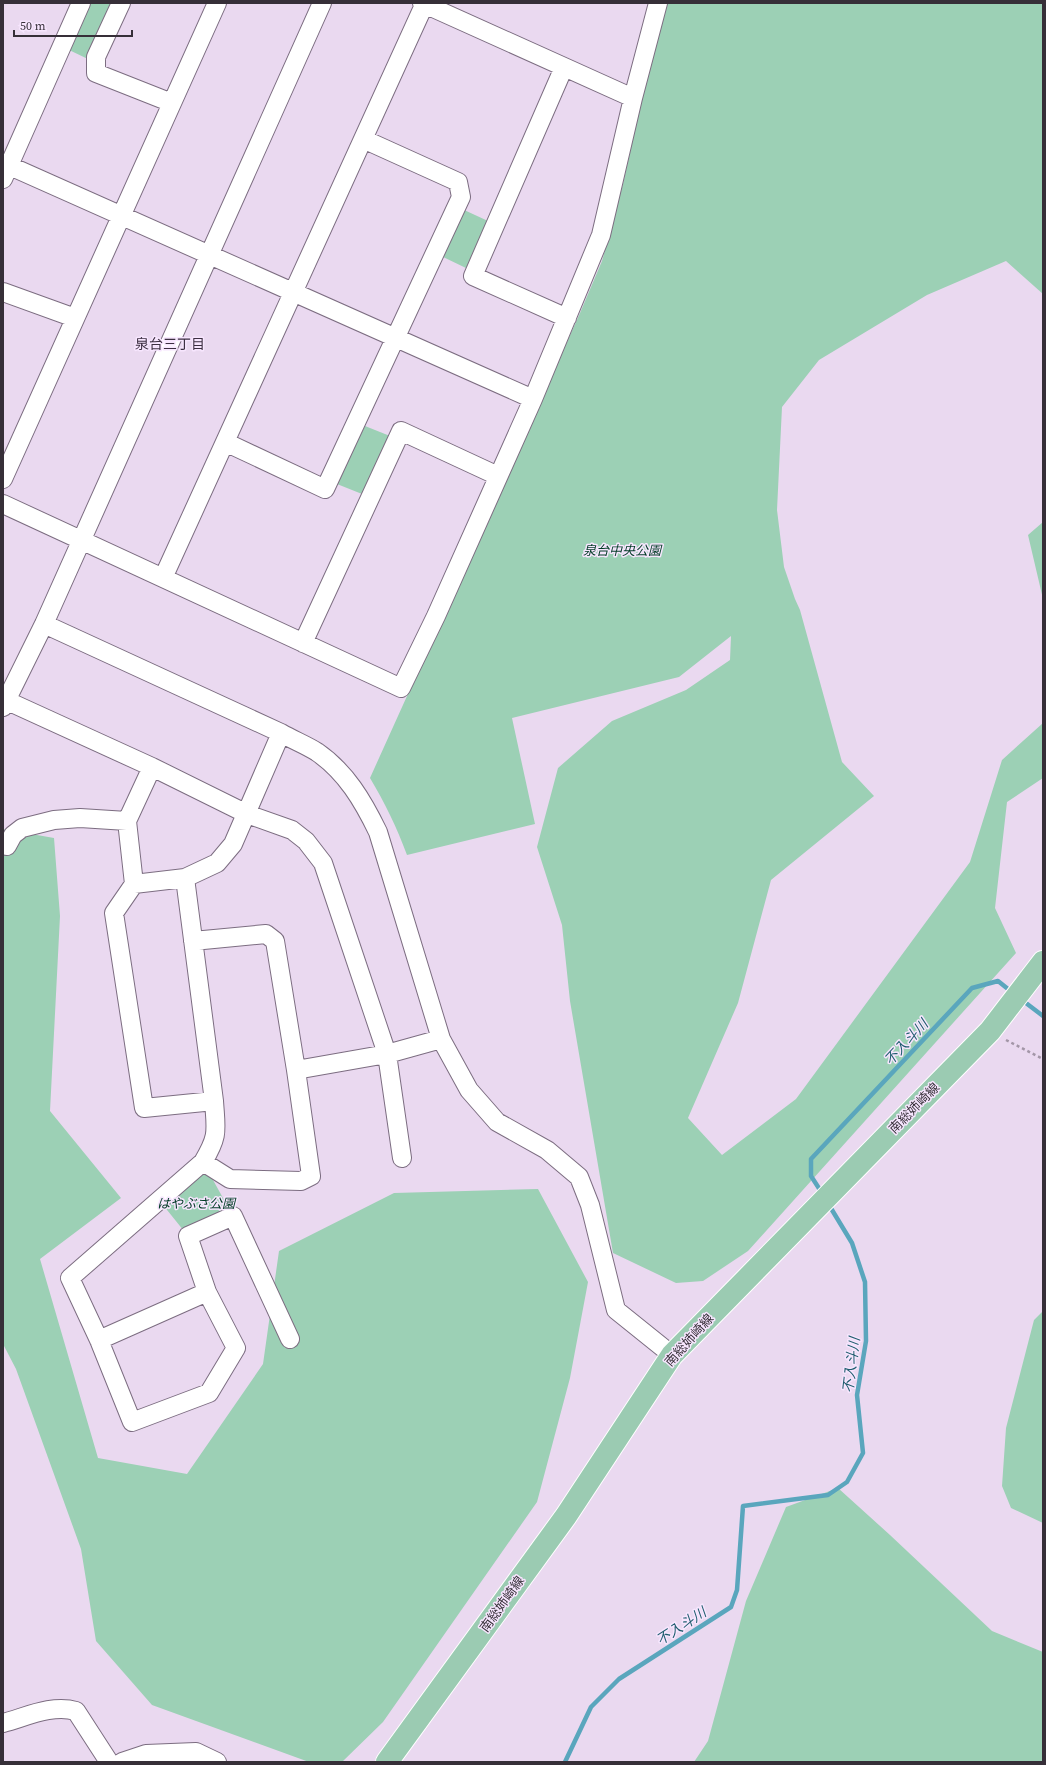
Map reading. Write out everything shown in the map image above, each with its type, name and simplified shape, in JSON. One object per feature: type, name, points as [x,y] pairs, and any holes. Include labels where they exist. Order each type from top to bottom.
[{"type":"main road","name":"南総姉崎線","points":[[387,1762],[566,1516],[672,1355],[990,1031],[1043,962]]},
{"type":"street","points":[[81,3],[5,169],[122,216],[533,400]]},
{"type":"street","points":[[121,3],[96,57],[96,73],[172,103]]},
{"type":"street","points":[[3,479],[217,3]]},
{"type":"street","points":[[322,3],[210,255],[80,540],[44,624],[4,702],[152,766],[248,814],[292,830],[306,841],[323,863],[387,1054],[402,1158]]},
{"type":"street","points":[[163,578],[423,3],[633,98]]},
{"type":"street","points":[[3,504],[401,688],[436,616],[533,400],[601,235],[633,98],[658,3]]},
{"type":"street","points":[[564,67],[473,276],[567,318]]},
{"type":"street","points":[[225,442],[325,489],[397,339],[462,197],[458,182],[363,138]]},
{"type":"street","points":[[3,292],[75,318]]},
{"type":"street","points":[[303,643],[401,431],[498,476]]},
{"type":"street","points":[[44,624],[281,733],[317,753],[346,778],[363,801],[380,838],[441,1040],[469,1090],[497,1122],[547,1150],[579,1177],[590,1205],[616,1310],[672,1355]]},
{"type":"street","points":[[134,884],[185,878],[217,863],[233,844],[248,814],[281,733]]},
{"type":"street","points":[[152,766],[127,821],[134,884],[114,913],[144,1108],[214,1101]]},
{"type":"street","points":[[7,846],[13,835],[22,828],[54,820],[80,818],[127,821]]},
{"type":"street","points":[[185,878],[214,1101],[216,1133],[212,1147],[203,1162],[70,1278],[99,1340],[132,1422],[210,1393],[236,1348],[206,1292],[188,1236],[233,1216],[290,1339]]},
{"type":"street","points":[[193,941],[266,934],[275,941],[296,1070],[311,1176],[301,1181],[230,1179],[203,1162]]},
{"type":"street","points":[[296,1070],[387,1054],[441,1040]]},
{"type":"street","points":[[99,1340],[206,1292]]},
{"type":"street","points":[[3,1723],[56,1708],[66,1708],[76,1711],[109,1762]]},
{"type":"street","points":[[122,1762],[146,1754],[196,1752],[217,1762]]},
{"type":"path","points":[[990,1031],[1043,1059]]},
{"type":"green space","points":[[87,3],[107,3],[115,6],[90,60],[67,49]]},
{"type":"green space","name":"泉台中央公園","points":[[663,3],[1043,3],[1043,294],[1006,261],[927,295],[819,360],[782,407],[777,510],[784,567],[800,610],[842,762],[874,796],[771,880],[738,1003],[688,1118],[722,1155],[796,1099],[970,862],[1002,760],[1043,723],[1043,778],[1007,802],[995,908],[1016,953],[748,1251],[703,1281],[676,1283],[613,1253],[570,1001],[562,925],[537,847],[558,768],[612,721],[686,690],[730,660],[731,636],[679,677],[512,718],[535,824],[407,855],[381,797],[370,778],[580,313],[602,261],[623,184]]},
{"type":"green space","points":[[462,209],[488,221],[466,268],[441,256]]},
{"type":"green space","points":[[365,426],[390,436],[362,494],[337,484]]},
{"type":"green space","points":[[1043,522],[1043,599],[1028,535]]},
{"type":"green space","points":[[3,829],[54,838],[60,916],[50,1111],[121,1198],[40,1259],[98,1458],[187,1474],[263,1364],[279,1251],[394,1193],[538,1189],[588,1282],[570,1378],[537,1502],[383,1722],[342,1762],[309,1762],[152,1705],[96,1641],[81,1549],[16,1369],[3,1344]]},
{"type":"green space","name":"はやぶさ公園","points":[[203,1162],[233,1216],[188,1236],[159,1200]]},
{"type":"green space","points":[[1043,1311],[1043,1523],[1011,1508],[1002,1486],[1006,1428],[1034,1320]]},
{"type":"green space","points":[[838,1488],[992,1631],[1043,1652],[1043,1762],[694,1762],[708,1741],[746,1601],[786,1507]]},
{"type":"waterway","name":"不入斗川","points":[[822,1193],[811,1176],[811,1159],[972,988],[998,981],[1013,993]]},
{"type":"waterway","name":"不入斗川","points":[[1022,1000],[1043,1016]]},
{"type":"waterway","name":"不入斗川","points":[[565,1762],[591,1707],[619,1679],[731,1607],[737,1590],[743,1506],[828,1495],[847,1482],[863,1453],[857,1395],[866,1341],[865,1282],[852,1243],[829,1205]]},
{"type":"district","name":"泉台三丁目","points":[[170,344]]}]
